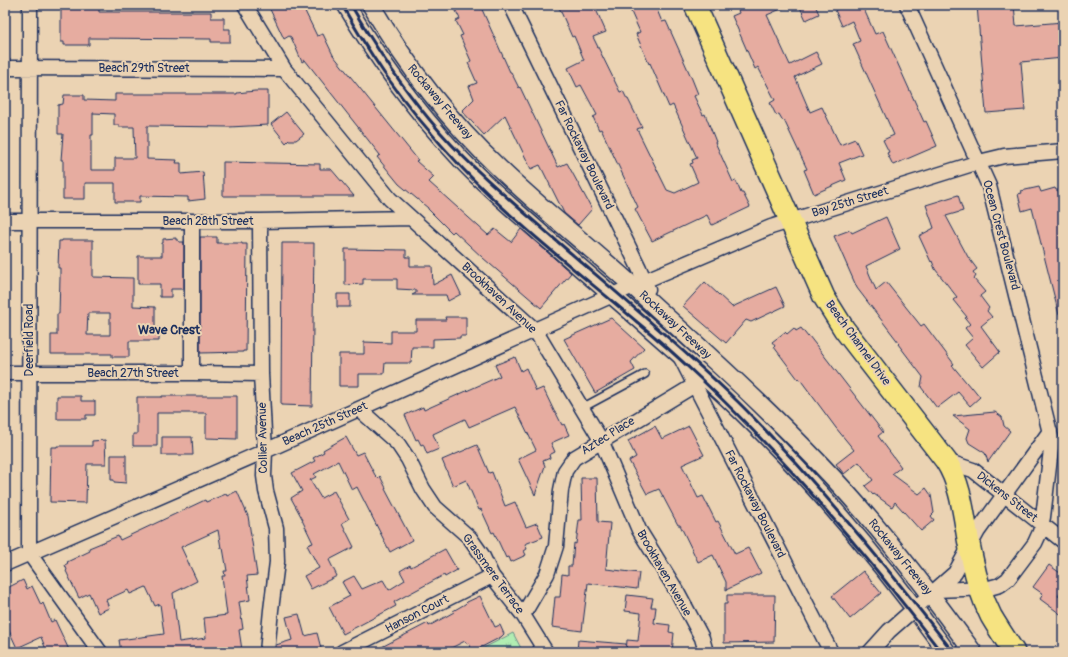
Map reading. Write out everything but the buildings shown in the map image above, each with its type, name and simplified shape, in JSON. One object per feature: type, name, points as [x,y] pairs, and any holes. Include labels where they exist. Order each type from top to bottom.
[{"type":"main road","name":"Beach Channel Drive","points":[[695,5],[824,297],[836,318],[946,461],[952,471],[957,485],[969,546],[980,589],[991,616],[1014,652]]},
{"type":"street","name":"Deerfield Road","points":[[29,553],[30,5]]},
{"type":"street","name":"Brookhaven Avenue","points":[[244,5],[284,69],[390,199],[535,330],[601,440],[639,530],[678,593],[702,638],[706,652]]},
{"type":"street","name":"Rockaway Freeway","points":[[346,5],[400,89],[457,156],[513,209],[679,355],[700,381],[763,434],[829,504],[869,551],[947,652]]},
{"type":"street","name":"Rockaway Freeway","points":[[371,5],[390,37],[414,72],[440,105],[480,149],[515,183],[639,284],[654,306],[720,366],[823,467],[933,593],[973,652]]},
{"type":"street","name":"Far Rockaway Boulevard","points":[[511,5],[639,284]]},
{"type":"street","name":"Ocean Crest Boulevard","points":[[907,5],[989,186],[1052,441],[1042,524],[1035,543],[1008,579],[1000,585],[994,587],[933,593]]},
{"type":"street","name":"Beach 29th Street","points":[[5,68],[284,69]]},
{"type":"street","name":"Bay 25th Street","points":[[639,284],[790,220],[979,162],[1004,156],[1063,151]]},
{"type":"street","name":"Beach 28th Street","points":[[5,221],[260,221],[411,218]]},
{"type":"street","points":[[192,221],[192,373]]},
{"type":"street","name":"Collier Avenue","points":[[260,221],[261,374],[265,451],[264,476],[266,491],[276,528],[277,562],[267,652]]},
{"type":"street","name":"Beach 25th Street","points":[[5,564],[265,451],[639,284]]},
{"type":"street","name":"Beach 27th Street","points":[[5,373],[261,374]]},
{"type":"street","name":"Far Rockaway Boulevard","points":[[700,381],[831,652]]},
{"type":"street","name":"Aztec Place","points":[[523,616],[547,574],[556,546],[561,490],[565,471],[574,458],[601,440],[700,381]]},
{"type":"street","name":"Grassmere Terrace","points":[[359,409],[398,444],[408,459],[423,489],[435,507],[470,538],[482,555],[492,576],[523,616],[546,652]]},
{"type":"street","points":[[870,652],[889,631],[955,573],[978,531],[1050,431]]},
{"type":"street","name":"Dickens Street","points":[[946,461],[974,470],[1063,541]]},
{"type":"street","points":[[29,553],[100,652]]},
{"type":"street","name":"Hanson Court","points":[[342,652],[492,576]]},
{"type":"lane","points":[[582,408],[645,374]]},
{"type":"green space","points":[[513,633],[523,652],[476,652]]},
{"type":"railway","points":[[342,5],[393,86],[442,146],[463,169],[526,229],[645,329],[733,410],[826,510],[885,580],[941,652]]},
{"type":"railway","points":[[351,5],[378,49],[418,106],[457,151],[503,194],[713,378],[743,407],[796,463],[857,532],[953,652]]},
{"type":"district","name":"Wave Crest","points":[[169,330]]}]
